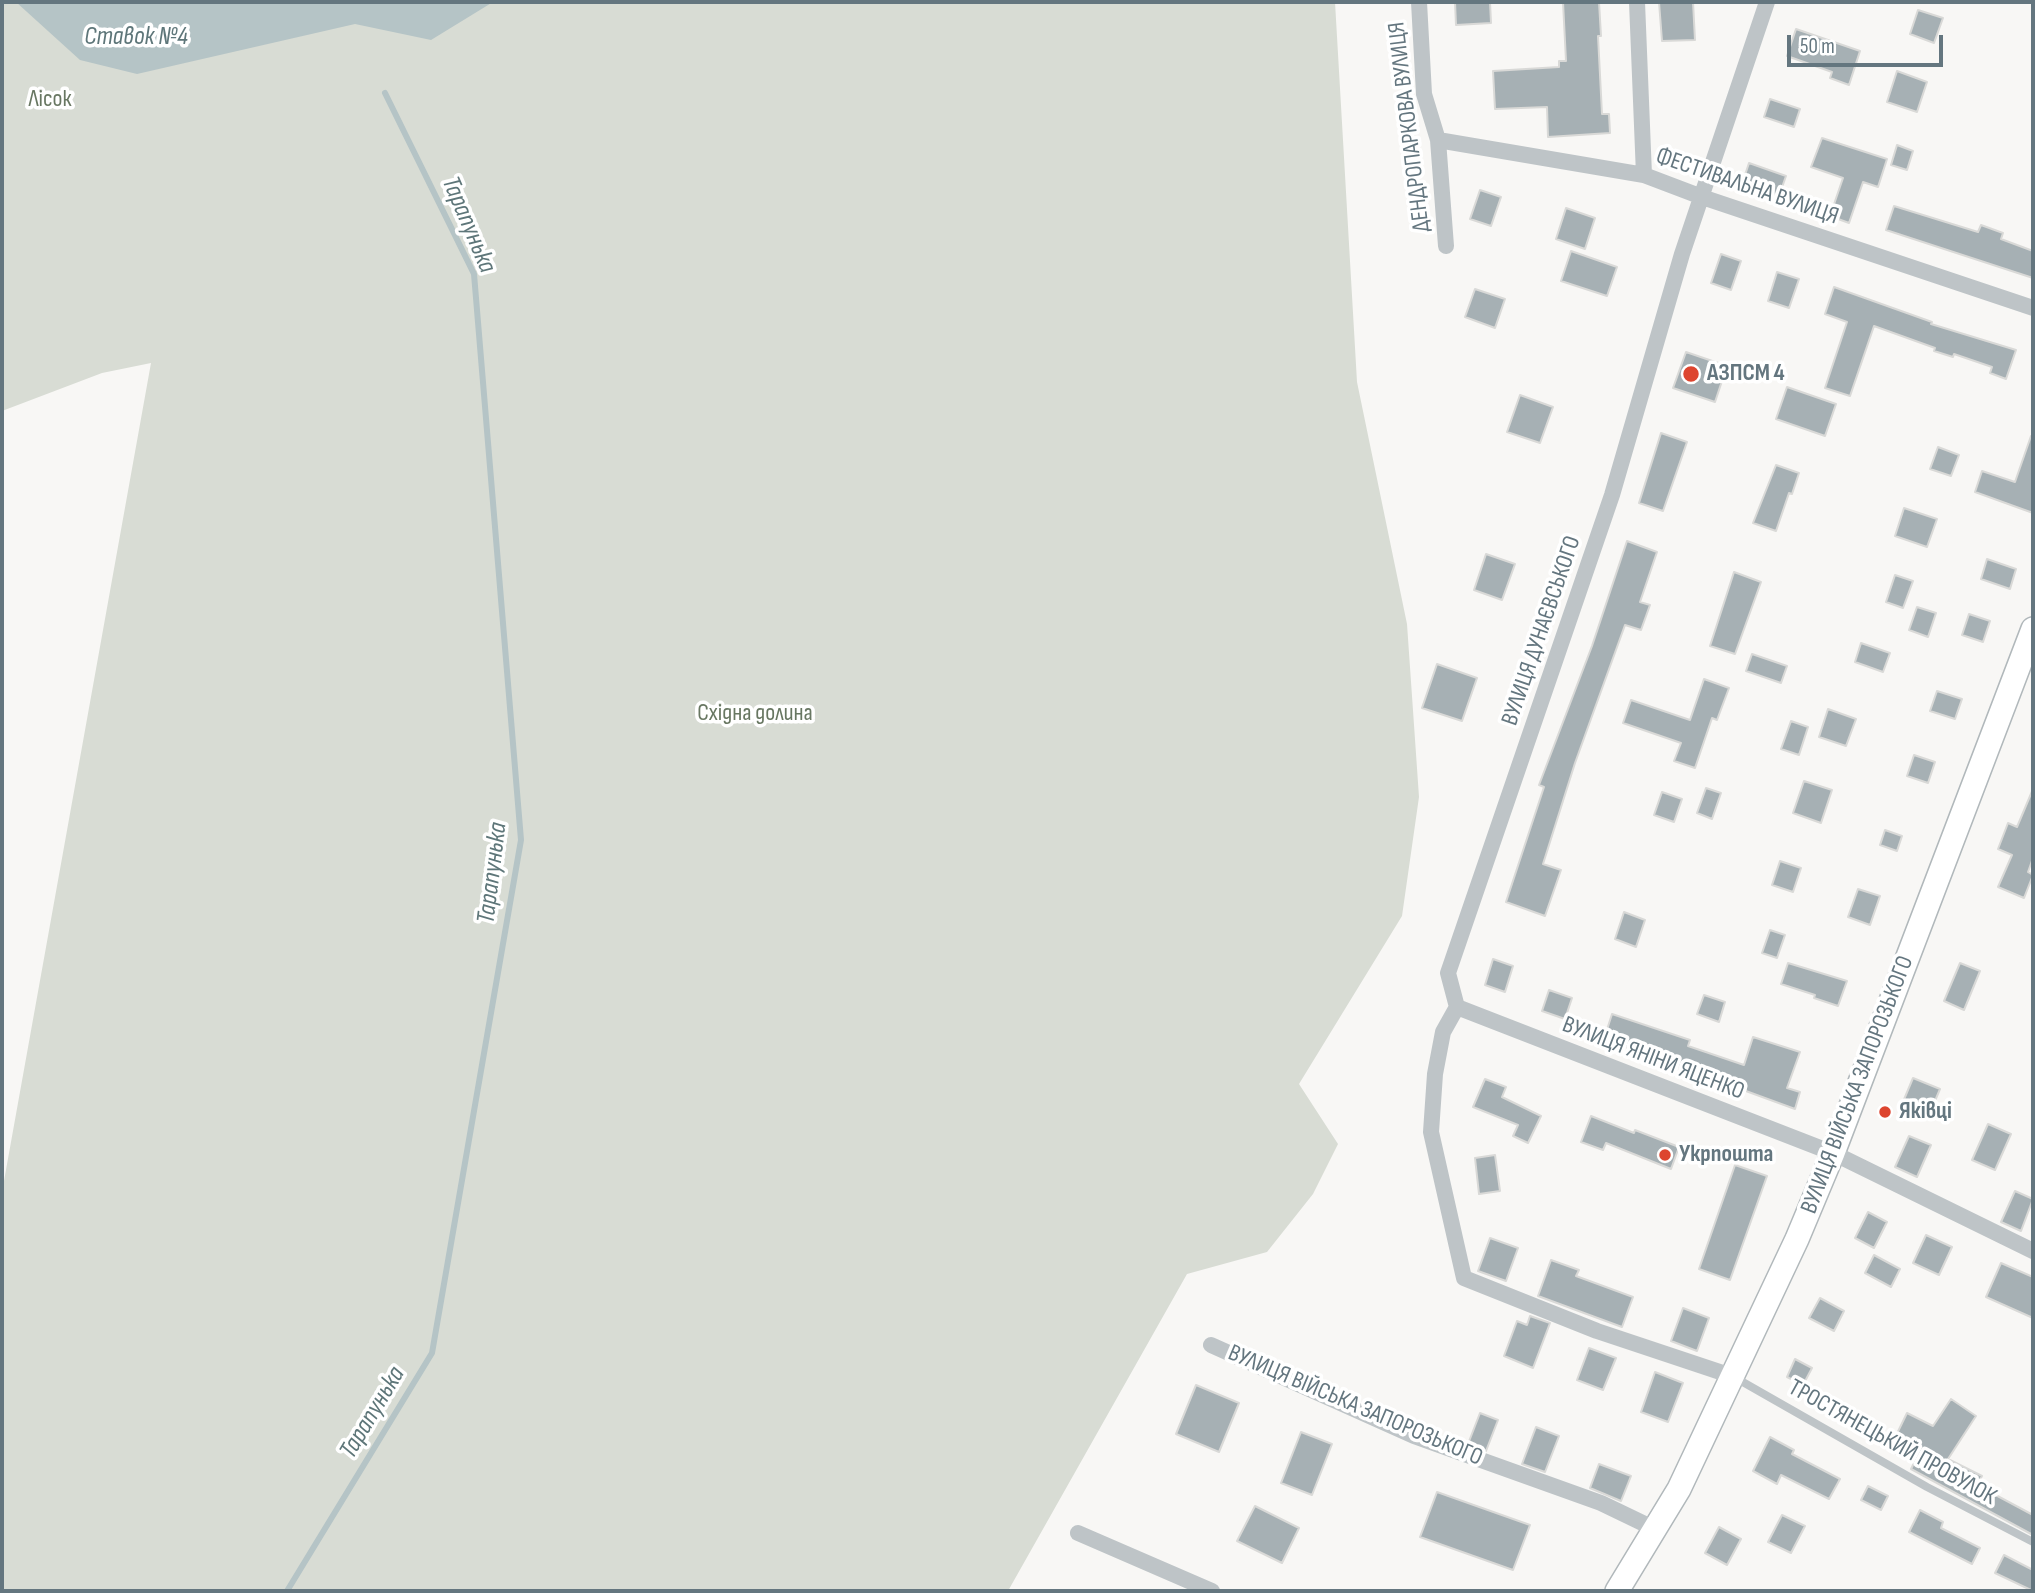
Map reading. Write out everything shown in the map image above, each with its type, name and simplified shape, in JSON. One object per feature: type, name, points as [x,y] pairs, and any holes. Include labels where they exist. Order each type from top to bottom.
[{"type":"street","name":"ДЕНДРОПАРКОВА ВУЛИЦЯ","points":[[1419,2],[1424,94],[1438,141],[1446,246]]},
{"type":"street","points":[[1637,2],[1644,175]]},
{"type":"street","name":"ВУЛИЦЯ ДУНАЄВСЬКОГО","points":[[1457,1007],[1448,973],[1612,495],[1682,254],[1767,2]]},
{"type":"street","name":"ФЕСТИВАЛЬНА ВУЛИЦЯ","points":[[1438,141],[1644,175],[2033,308]]},
{"type":"street","name":"ВУЛИЦЯ ВІЙСЬКА ЗАПОРОЗЬКОГО","points":[[1617,1591],[1679,1489],[1797,1239],[1833,1153],[2033,629]]},
{"type":"street","points":[[1457,1007],[1443,1032],[1434,1074],[1431,1132],[1465,1278],[1597,1331],[1732,1376]]},
{"type":"street","name":"ВУЛИЦЯ ЯНІНИ ЯЦЕНКО","points":[[1457,1007],[1833,1153],[2033,1251]]},
{"type":"street","name":"ВУЛИЦЯ ВІЙСЬКА ЗАПОРОЗЬКОГО","points":[[1211,1345],[1414,1436],[1601,1503],[1655,1529]]},
{"type":"street","points":[[1079,1533],[1212,1591]]},
{"type":"lane","name":"ТРОСТЯНЕЦЬКИЙ ПРОВУЛОК","points":[[1732,1376],[1927,1487],[2033,1542]]},
{"type":"green space","name":"Східна долина","points":[[2,2],[1335,2],[1357,382],[1407,624],[1419,797],[1402,916],[1299,1084],[1338,1144],[1313,1194],[1267,1252],[1187,1274],[1008,1591],[2,1591],[2,1192],[151,363],[102,373],[2,411]]},
{"type":"water","name":"Ставок №4","points":[[16,2],[493,2],[431,40],[355,24],[137,74],[80,60]]},
{"type":"building","points":[[1455,2],[1490,2],[1491,23],[1456,25]]},
{"type":"building","points":[[1563,2],[1599,2],[1602,114],[1609,114],[1610,133],[1548,137],[1547,107],[1495,109],[1493,71],[1559,67],[1559,61],[1566,61]]},
{"type":"building","points":[[1659,2],[1693,2],[1695,40],[1662,41]]},
{"type":"building","points":[[1918,10],[1943,18],[1934,43],[1910,34]]},
{"type":"building","points":[[1796,29],[1860,51],[1849,85],[1830,78],[1832,72],[1787,56]]},
{"type":"building","points":[[1897,71],[1927,82],[1917,112],[1887,102]]},
{"type":"building","points":[[1770,99],[1800,109],[1794,127],[1764,117]]},
{"type":"building","points":[[1822,138],[1887,159],[1878,187],[1863,182],[1849,223],[1830,216],[1843,178],[1811,167]]},
{"type":"building","points":[[1897,145],[1913,151],[1907,170],[1891,165]]},
{"type":"building","points":[[1749,163],[1786,176],[1779,196],[1742,184]]},
{"type":"building","points":[[1480,190],[1501,197],[1491,226],[1470,219]]},
{"type":"building","points":[[1894,206],[1978,232],[1981,225],[2003,233],[2001,239],[2033,251],[2033,278],[1886,230]]},
{"type":"building","points":[[1566,208],[1595,218],[1585,249],[1556,239]]},
{"type":"building","points":[[1571,251],[1617,267],[1607,296],[1561,281]]},
{"type":"building","points":[[1721,254],[1741,261],[1731,290],[1711,283]]},
{"type":"building","points":[[1777,272],[1799,279],[1789,308],[1768,301]]},
{"type":"building","points":[[1834,287],[1932,322],[1931,324],[2016,350],[2006,379],[1990,373],[1992,367],[1954,354],[1953,357],[1934,351],[1935,348],[1874,326],[1850,396],[1825,388],[1847,322],[1825,314]]},
{"type":"building","points":[[1475,289],[1505,299],[1495,328],[1465,317]]},
{"type":"building","points":[[1686,352],[1727,366],[1715,402],[1673,388]]},
{"type":"building","points":[[1787,387],[1836,404],[1825,436],[1776,419]]},
{"type":"building","points":[[1520,395],[1553,407],[1540,443],[1507,432]]},
{"type":"building","points":[[1661,433],[1687,442],[1663,511],[1639,503]]},
{"type":"building","points":[[2031,436],[2033,513],[1975,492],[1982,471],[2015,482]]},
{"type":"building","points":[[1938,447],[1959,455],[1951,476],[1930,469]]},
{"type":"building","points":[[1776,465],[1799,473],[1776,531],[1753,523]]},
{"type":"building","points":[[1904,508],[1937,519],[1927,547],[1895,536]]},
{"type":"building","points":[[1627,541],[1657,552],[1640,602],[1650,605],[1641,630],[1625,625],[1575,763],[1543,864],[1561,870],[1545,916],[1506,902],[1544,787],[1539,785],[1592,646]]},
{"type":"building","points":[[1486,554],[1515,564],[1502,600],[1474,590]]},
{"type":"building","points":[[1987,559],[2016,569],[2010,589],[1981,579]]},
{"type":"building","points":[[1734,572],[1761,582],[1735,654],[1710,646]]},
{"type":"building","points":[[1895,575],[1913,581],[1903,608],[1886,602]]},
{"type":"building","points":[[1917,607],[1936,613],[1928,637],[1909,630]]},
{"type":"building","points":[[1969,614],[1990,621],[1983,642],[1962,635]]},
{"type":"building","points":[[1861,643],[1890,653],[1883,672],[1855,662]]},
{"type":"building","points":[[1752,654],[1787,666],[1781,683],[1746,671]]},
{"type":"building","points":[[1437,664],[1477,678],[1462,721],[1422,708]]},
{"type":"building","points":[[1704,679],[1729,688],[1717,720],[1712,718],[1695,768],[1674,761],[1681,743],[1623,723],[1631,700],[1690,720]]},
{"type":"building","points":[[1937,691],[1962,699],[1955,719],[1930,711]]},
{"type":"building","points":[[1828,709],[1856,719],[1846,746],[1819,737]]},
{"type":"building","points":[[1791,721],[1808,727],[1799,755],[1781,749]]},
{"type":"building","points":[[1914,755],[1935,762],[1928,783],[1907,776]]},
{"type":"building","points":[[1804,781],[1832,790],[1821,823],[1793,813]]},
{"type":"building","points":[[1706,788],[1721,793],[1712,819],[1697,813]]},
{"type":"building","points":[[2033,789],[2033,858],[2028,872],[2033,875],[2024,898],[1998,887],[2012,855],[1998,849],[2008,823],[2017,827]]},
{"type":"building","points":[[1662,792],[1682,799],[1674,822],[1654,815]]},
{"type":"building","points":[[1885,830],[1902,836],[1897,851],[1880,845]]},
{"type":"building","points":[[1780,861],[1801,868],[1793,892],[1772,885]]},
{"type":"building","points":[[1858,889],[1880,896],[1870,925],[1848,917]]},
{"type":"building","points":[[1624,912],[1645,920],[1636,947],[1615,939]]},
{"type":"building","points":[[1770,930],[1785,935],[1777,958],[1762,953]]},
{"type":"building","points":[[1493,959],[1513,966],[1505,992],[1485,985]]},
{"type":"building","points":[[1788,963],[1847,981],[1838,1006],[1781,984]]},
{"type":"building","points":[[1960,963],[1980,971],[1964,1010],[1944,1001]]},
{"type":"building","points":[[1549,990],[1572,998],[1565,1019],[1542,1011]]},
{"type":"building","points":[[1704,995],[1725,1002],[1719,1022],[1697,1014]]},
{"type":"building","points":[[1612,1014],[1690,1040],[1688,1046],[1744,1065],[1753,1037],[1800,1052],[1787,1088],[1800,1092],[1795,1109],[1604,1039]]},
{"type":"building","points":[[1913,1078],[1940,1089],[1927,1120],[1900,1109]]},
{"type":"building","points":[[1485,1079],[1506,1087],[1502,1097],[1541,1116],[1528,1143],[1513,1136],[1518,1125],[1473,1107]]},
{"type":"building","points":[[1591,1116],[1679,1147],[1671,1169],[1606,1143],[1603,1150],[1581,1142]]},
{"type":"building","points":[[1988,1124],[2011,1134],[1995,1170],[1972,1160]]},
{"type":"building","points":[[1909,1136],[1931,1145],[1917,1177],[1895,1167]]},
{"type":"building","points":[[1495,1155],[1500,1191],[1479,1194],[1475,1158]]},
{"type":"building","points":[[1735,1165],[1767,1176],[1730,1280],[1699,1269]]},
{"type":"building","points":[[2015,1191],[2033,1199],[2021,1231],[2001,1222]]},
{"type":"building","points":[[1868,1212],[1887,1222],[1874,1248],[1855,1238]]},
{"type":"building","points":[[1926,1235],[1952,1247],[1939,1275],[1913,1263]]},
{"type":"building","points":[[1490,1238],[1518,1248],[1506,1281],[1478,1271]]},
{"type":"building","points":[[1874,1255],[1900,1269],[1891,1287],[1865,1273]]},
{"type":"building","points":[[1551,1260],[1579,1270],[1576,1276],[1633,1297],[1622,1327],[1538,1296]]},
{"type":"building","points":[[2001,1263],[2033,1277],[2033,1318],[1986,1297]]},
{"type":"building","points":[[1820,1298],[1844,1311],[1834,1331],[1809,1318]]},
{"type":"building","points":[[1683,1308],[1709,1318],[1697,1351],[1671,1341]]},
{"type":"building","points":[[1530,1316],[1550,1323],[1533,1368],[1504,1356],[1517,1321],[1527,1325]]},
{"type":"building","points":[[1589,1348],[1616,1358],[1603,1390],[1577,1380]]},
{"type":"building","points":[[1795,1359],[1812,1368],[1803,1385],[1787,1377]]},
{"type":"building","points":[[1655,1372],[1683,1383],[1668,1422],[1641,1412]]},
{"type":"building","points":[[1196,1385],[1239,1403],[1219,1452],[1176,1434]]},
{"type":"building","points":[[1951,1399],[1976,1416],[1948,1459],[1982,1476],[1977,1485],[2033,1515],[2033,1535],[1911,1469],[1914,1463],[1889,1450],[1907,1413],[1933,1426]]},
{"type":"building","points":[[1480,1413],[1498,1420],[1486,1451],[1468,1444]]},
{"type":"building","points":[[1536,1427],[1559,1436],[1545,1472],[1522,1464]]},
{"type":"building","points":[[1301,1432],[1332,1444],[1312,1495],[1281,1483]]},
{"type":"building","points":[[1770,1437],[1794,1450],[1792,1454],[1840,1479],[1829,1499],[1781,1475],[1777,1484],[1753,1471]]},
{"type":"building","points":[[1599,1464],[1631,1476],[1621,1501],[1590,1488]]},
{"type":"building","points":[[1868,1486],[1888,1496],[1881,1510],[1861,1500]]},
{"type":"building","points":[[1437,1492],[1530,1525],[1513,1570],[1420,1537]]},
{"type":"building","points":[[1255,1506],[1299,1528],[1282,1563],[1237,1541]]},
{"type":"building","points":[[1920,1510],[1943,1522],[1941,1528],[1980,1548],[1972,1564],[1909,1532]]},
{"type":"building","points":[[1782,1515],[1805,1526],[1791,1553],[1768,1542]]},
{"type":"building","points":[[1719,1527],[1741,1539],[1727,1565],[1705,1553]]},
{"type":"building","points":[[2004,1555],[2033,1570],[2033,1591],[1995,1573]]},
{"type":"waterway","name":"Тарапунька","points":[[287,1591],[432,1353],[521,840],[474,274],[385,93]]},
{"type":"place","name":"АЗПСМ 4","points":[[1691,374]]},
{"type":"place","name":"Яківці","points":[[1885,1112]]},
{"type":"place","name":"Укрпошта","points":[[1665,1155]]},
{"type":"park label","name":"Лісок","points":[[50,100]]}]
